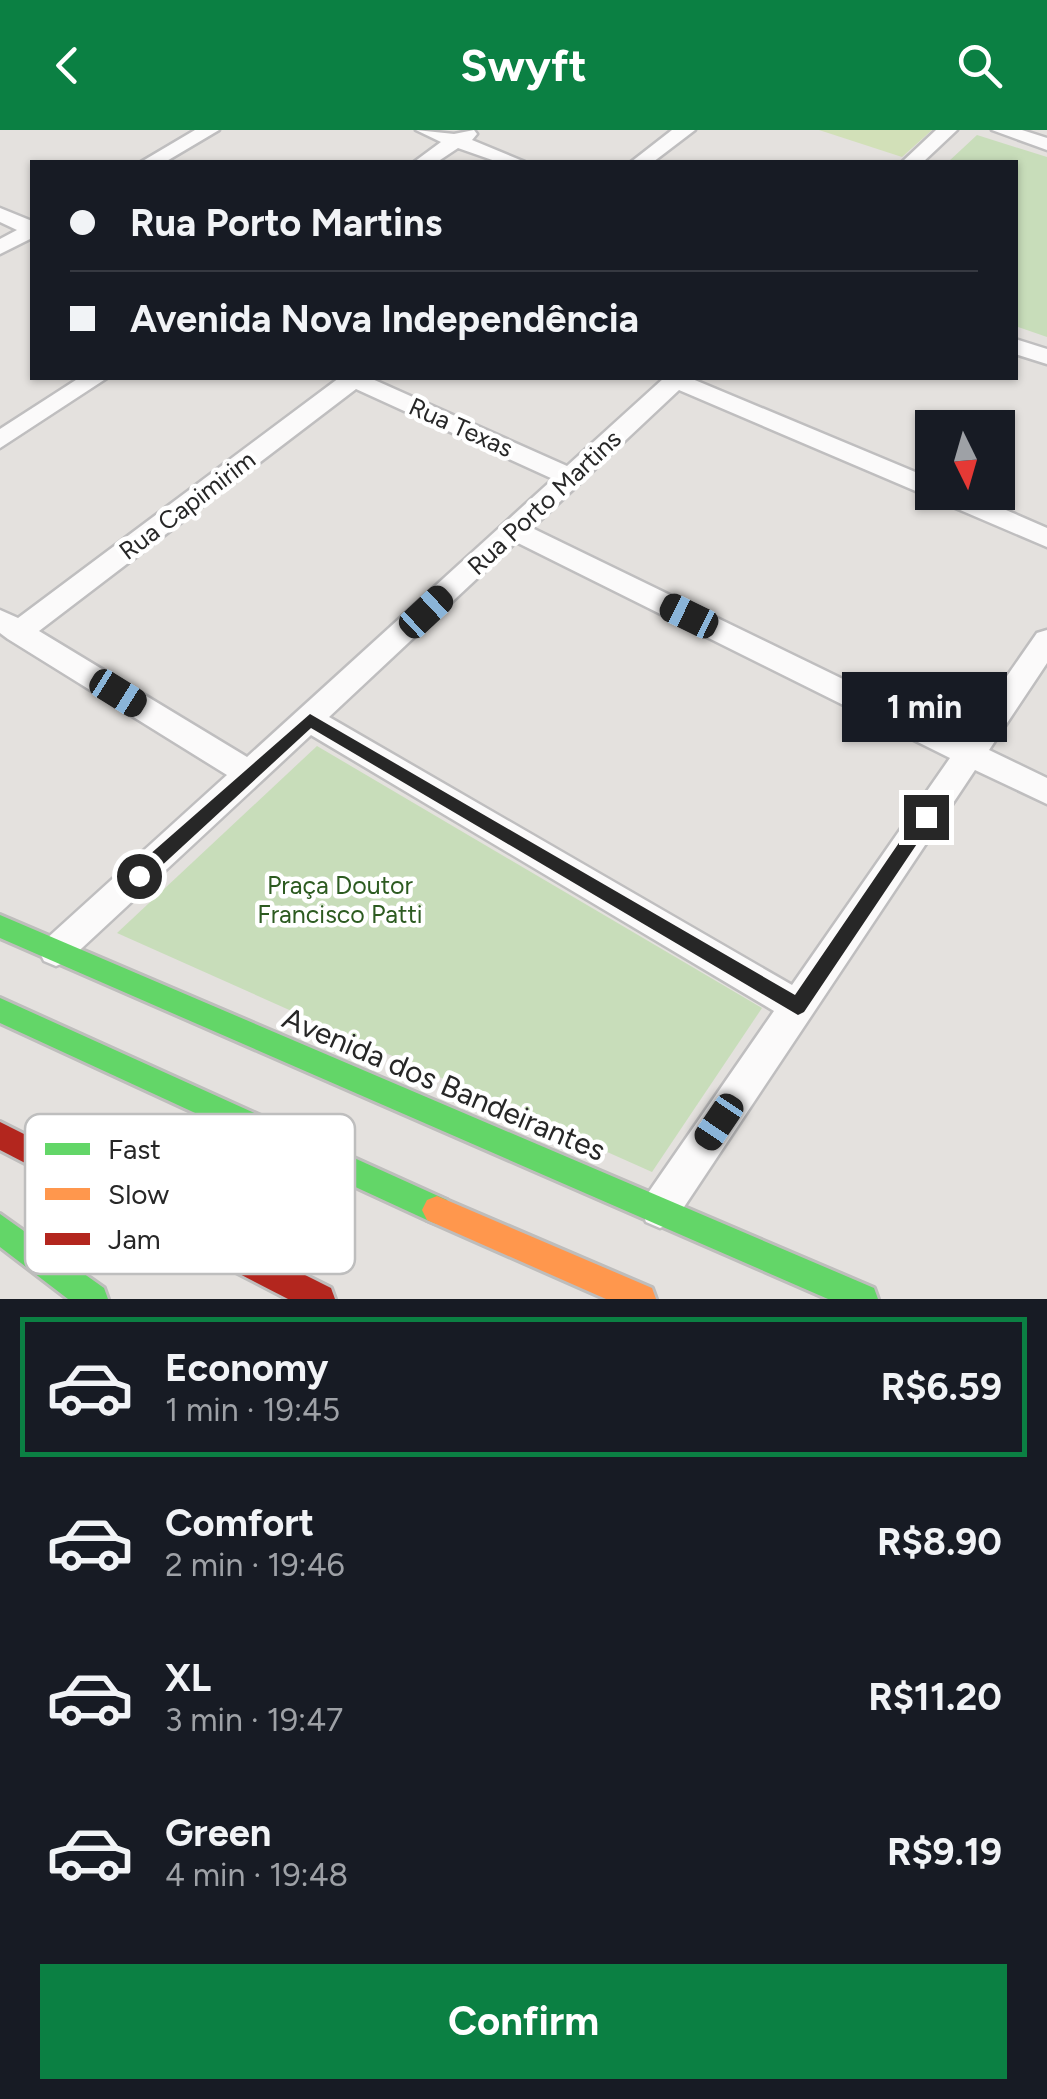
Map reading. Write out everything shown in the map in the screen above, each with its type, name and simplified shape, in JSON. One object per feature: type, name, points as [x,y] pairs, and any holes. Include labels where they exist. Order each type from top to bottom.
[{"type":"highway","name":"Avenida dos Bandeirantes","points":[[0,926],[863,1299]]},
{"type":"highway","points":[[0,1010],[221,1114]]},
{"type":"highway","points":[[0,1135],[25,1148]]},
{"type":"highway","points":[[355,1175],[641,1299]]},
{"type":"highway","points":[[0,1229],[25,1248]]},
{"type":"highway","points":[[60,1274],[93,1299]]},
{"type":"highway","points":[[271,1274],[320,1299]]},
{"type":"street","points":[[156,160],[209,130]]},
{"type":"street","points":[[426,130],[464,136],[511,160]]},
{"type":"street","points":[[644,160],[684,130]]},
{"type":"street","points":[[914,160],[947,130]]},
{"type":"street","points":[[1002,130],[1047,144]]},
{"type":"street","points":[[427,160],[464,136]]},
{"type":"street","points":[[0,214],[30,228]]},
{"type":"street","points":[[0,248],[30,230]]},
{"type":"street","points":[[1018,347],[1047,358]]},
{"type":"street","points":[[0,440],[92,380]]},
{"type":"street","name":"Rua Capimirim","points":[[9,626],[351,380]]},
{"type":"street","name":"Rua Texas","points":[[358,380],[571,477]]},
{"type":"street","name":"Rua Porto Martins","points":[[56,952],[676,380]]},
{"type":"street","points":[[679,380],[915,482]]},
{"type":"street","points":[[982,510],[1047,538]]},
{"type":"street","points":[[514,530],[1047,792]]},
{"type":"street","points":[[9,626],[250,774]]},
{"type":"street","points":[[660,1209],[1047,640]]},
{"type":"street","points":[[310,720],[798,1006]]},
{"type":"green space","points":[[819,130],[932,130],[902,157]]},
{"type":"green space","points":[[977,135],[1047,157],[1047,337],[1018,327],[1018,160],[950,160]]},
{"type":"green space","name":"Praça Doutor Francisco Patti","points":[[317,746],[762,1008],[652,1172],[117,933]]},
{"type":"traffic: fast","points":[[0,926],[863,1299]]},
{"type":"traffic: fast","points":[[0,1010],[227,1114]]},
{"type":"traffic: fast","points":[[355,1172],[437,1210]]},
{"type":"traffic: fast","points":[[0,1229],[25,1248]]},
{"type":"traffic: fast","points":[[60,1274],[93,1299]]},
{"type":"traffic: slow","points":[[437,1210],[641,1299]]},
{"type":"traffic: jam","points":[[0,1135],[25,1148]]},
{"type":"traffic: jam","points":[[271,1274],[320,1299]]},
{"type":"route","points":[[139,876],[310,720],[798,1006],[926,817]]}]
